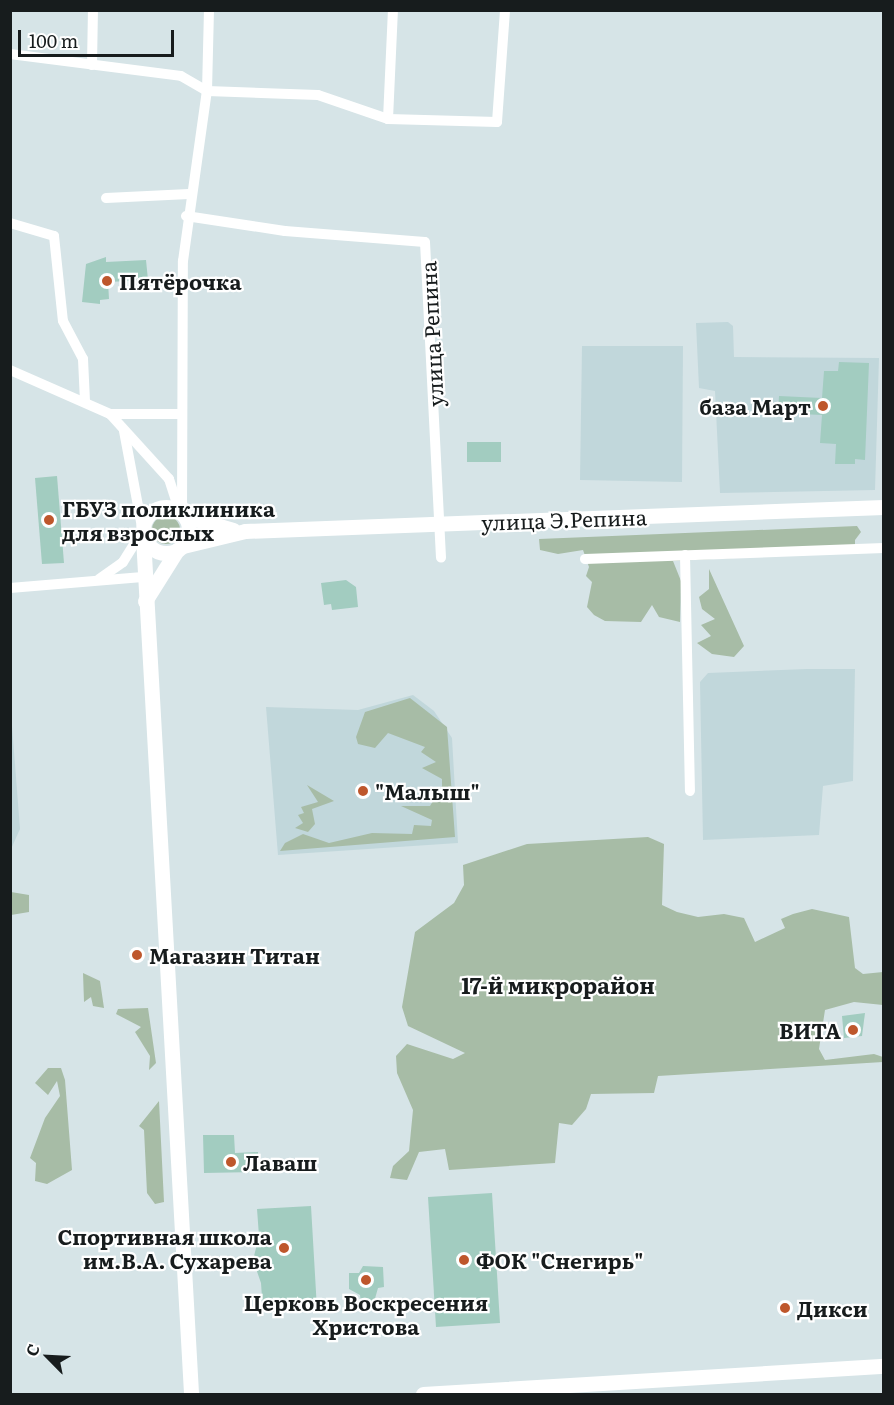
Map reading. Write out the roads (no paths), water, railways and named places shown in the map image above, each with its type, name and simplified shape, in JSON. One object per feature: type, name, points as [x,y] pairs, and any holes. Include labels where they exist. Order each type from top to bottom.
[{"type":"street","points":[[92,65],[93,10]]},
{"type":"street","points":[[182,513],[186,216],[207,91],[209,10]]},
{"type":"street","points":[[388,119],[393,10]]},
{"type":"street","points":[[10,54],[181,76],[207,91],[318,95],[388,119],[497,122],[505,10]]},
{"type":"street","points":[[106,198],[189,195]]},
{"type":"street","name":"улица Репина","points":[[186,216],[285,231],[425,242],[441,558]]},
{"type":"street","points":[[10,223],[54,236],[63,321],[82,359],[85,401]]},
{"type":"street","points":[[10,370],[85,401],[113,417],[169,479],[189,528],[180,548],[143,603]]},
{"type":"street","points":[[113,417],[182,414]]},
{"type":"street","points":[[113,417],[130,445],[142,532],[143,603],[191,1395]]},
{"type":"street","points":[[91,581],[116,569],[142,532],[149,513],[158,507],[182,513]]},
{"type":"street","name":"улица Э.Репина","points":[[180,548],[245,531],[884,507]]},
{"type":"street","name":"улица Э.Репина","points":[[182,513],[245,531]]},
{"type":"street","points":[[142,532],[160,553],[180,548]]},
{"type":"street","points":[[585,559],[884,548]]},
{"type":"street","points":[[685,555],[690,791]]},
{"type":"street","points":[[10,588],[143,577]]},
{"type":"street","points":[[423,1395],[884,1366]]},
{"type":"place","name":"Пятёрочка","points":[[107,281]]},
{"type":"place","name":"база Март","points":[[823,406]]},
{"type":"place","name":"ГБУЗ поликлиника для взрослых","points":[[49,520]]},
{"type":"place","name":"\"Малыш\"","points":[[363,791]]},
{"type":"place","name":"Магазин Титан","points":[[137,955]]},
{"type":"place","name":"ВИТА","points":[[853,1030]]},
{"type":"place","name":"Лаваш","points":[[231,1162]]},
{"type":"place","name":"Спортивная школа им.В.А. Сухарева","points":[[284,1248]]},
{"type":"place","name":"ФОК \"Снегирь\"","points":[[464,1260]]},
{"type":"place","name":"Церковь Воскресения Христова","points":[[366,1280]]},
{"type":"place","name":"Дикси","points":[[785,1308]]},
{"type":"district","name":"17-й микрорайон","points":[[558,985]]}]
